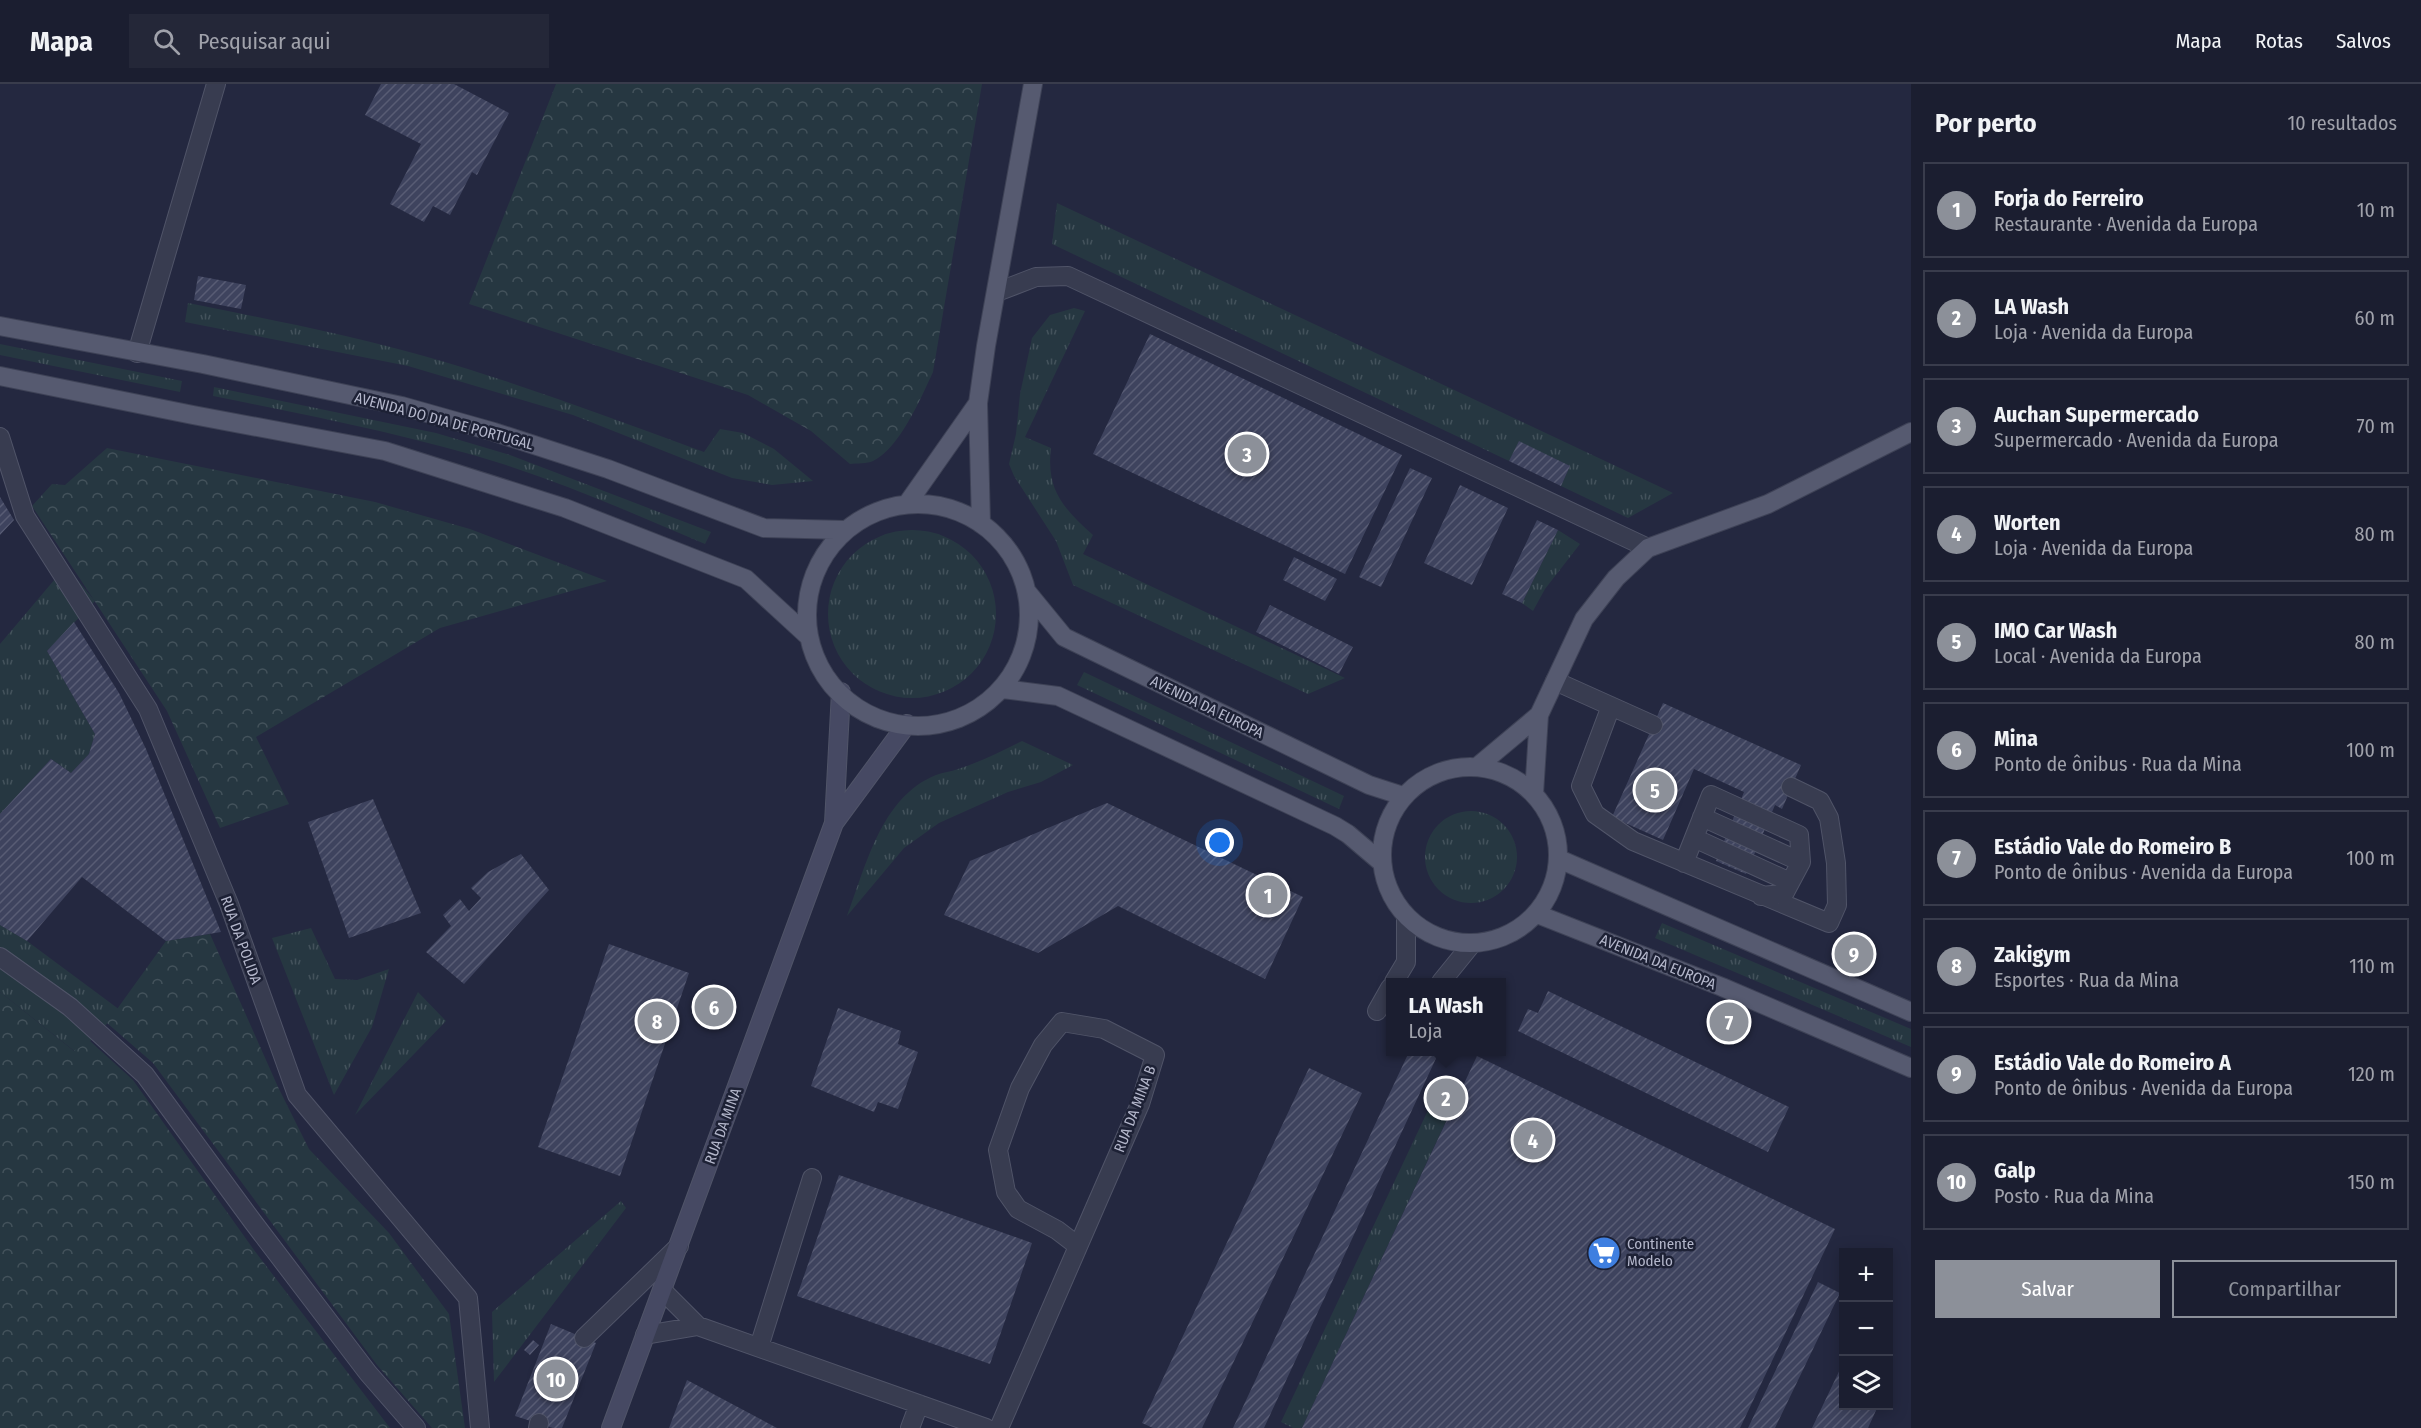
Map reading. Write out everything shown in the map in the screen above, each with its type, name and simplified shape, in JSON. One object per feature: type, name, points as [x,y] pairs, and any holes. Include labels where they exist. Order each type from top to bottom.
[{"type":"main road","points":[[981,524],[978,402],[1033,84]]},
{"type":"main road","name":"AVENIDA DO DIA DE PORTUGAL","points":[[0,326],[402,406],[494,432],[608,469],[764,528],[845,530]]},
{"type":"main road","points":[[0,376],[386,451],[565,508],[746,579],[808,636]]},
{"type":"main road","points":[[907,504],[978,402]]},
{"type":"main road","points":[[1534,794],[1539,715],[1584,620],[1616,578],[1648,548],[1768,504],[1911,432]]},
{"type":"main road","points":[[900,504],[907,504],[943,506],[968,514],[994,532],[1018,563],[1028,593],[1030,619],[1023,654],[1003,689],[959,720],[926,726],[890,723],[861,710],[825,677],[808,636],[807,603],[815,571],[836,539],[868,515],[900,504]]},
{"type":"main road","name":"AVENIDA DA EUROPA","points":[[1028,593],[1064,637],[1369,785],[1403,796]]},
{"type":"main road","points":[[1003,689],[1058,696],[1335,826],[1381,862]]},
{"type":"main road","points":[[834,823],[841,692]]},
{"type":"main road","points":[[1477,767],[1539,715]]},
{"type":"main road","points":[[834,823],[907,724]]},
{"type":"main road","points":[[1463,767],[1477,767],[1498,771],[1517,780],[1534,794],[1548,813],[1557,835],[1559,859],[1553,888],[1537,914],[1523,927],[1508,936],[1491,942],[1471,945],[1445,941],[1430,935],[1406,916],[1389,891],[1381,862],[1382,838],[1390,816],[1403,796],[1433,774],[1463,767]]},
{"type":"main road","name":"RUA DA MINA","points":[[611,1428],[834,823]]},
{"type":"main road","points":[[1559,859],[1911,1012]]},
{"type":"main road","name":"AVENIDA DA EUROPA","points":[[1537,914],[1722,987],[1911,1068]]},
{"type":"street","points":[[137,352],[216,84]]},
{"type":"street","points":[[997,292],[1036,277],[1068,276],[1137,306],[1648,548]]},
{"type":"street","name":"RUA DA POLIDA","points":[[0,437],[25,516],[148,709],[229,904],[297,1095],[468,1298],[480,1428]]},
{"type":"street","points":[[1555,681],[1653,726]]},
{"type":"street","points":[[1611,706],[1581,786],[1595,814],[1633,841],[1829,924],[1837,905],[1836,863],[1829,818],[1820,801],[1791,788]]},
{"type":"street","points":[[1684,863],[1711,795],[1799,835],[1801,862],[1784,894],[1761,896]]},
{"type":"street","points":[[1702,817],[1801,862]]},
{"type":"street","points":[[1694,838],[1790,882]]},
{"type":"street","points":[[1396,978],[1406,962],[1406,916]]},
{"type":"street","points":[[1444,978],[1471,945]]},
{"type":"street","points":[[0,957],[70,1007],[145,1075],[260,1232],[368,1373],[416,1428]]},
{"type":"street","points":[[1377,1011],[1386,995]]},
{"type":"street","name":"RUA DA MINA B","points":[[999,1428],[1140,1104],[1155,1055],[1104,1029],[1062,1022],[1043,1045],[1020,1088],[998,1150],[1006,1192],[1018,1209],[1058,1230],[1078,1246]]},
{"type":"street","points":[[759,1347],[813,1178]]},
{"type":"street","points":[[584,1338],[679,1246]]},
{"type":"street","points":[[663,1291],[698,1326],[986,1428]]},
{"type":"street","points":[[645,1335],[698,1326]]},
{"type":"street","points":[[910,1428],[919,1404]]},
{"type":"green space","points":[[556,84],[982,84],[933,372],[908,422],[883,455],[871,462],[850,464],[811,431],[748,395],[469,304]]},
{"type":"green space","points":[[1057,203],[1673,493],[1628,518],[1561,486],[1570,466],[1519,442],[1509,461],[1052,244]]},
{"type":"green space","points":[[188,303],[336,334],[459,366],[530,389],[704,452],[720,429],[743,433],[774,449],[813,481],[772,485],[732,478],[573,415],[408,366],[185,322]]},
{"type":"green space","points":[[1074,308],[1085,311],[1025,437],[1051,448],[1051,476],[1054,487],[1065,507],[1093,535],[1083,554],[1345,678],[1308,694],[1073,585],[1056,541],[1014,476],[1009,464],[1032,338],[1050,315]]},
{"type":"green space","points":[[0,344],[182,381],[180,392],[0,355]]},
{"type":"green space","points":[[214,387],[436,433],[510,455],[711,532],[705,544],[581,492],[506,465],[397,435],[213,396]]},
{"type":"green space","points":[[107,448],[375,502],[470,529],[607,581],[440,628],[256,737],[289,804],[220,828],[167,711],[32,506],[52,484],[65,485]]},
{"type":"green space","points":[[912,530],[944,537],[959,544],[971,555],[982,567],[989,582],[996,614],[989,646],[982,661],[971,673],[959,684],[944,691],[912,698],[880,691],[865,684],[853,673],[842,661],[835,646],[828,614],[835,582],[842,567],[853,555],[865,544],[880,537]]},
{"type":"green space","points":[[1558,530],[1580,544],[1545,589],[1533,611],[1522,603]]},
{"type":"green space","points":[[66,566],[95,601],[47,651],[95,734],[89,754],[71,773],[51,759],[0,814],[0,644]]},
{"type":"green space","points":[[1084,672],[1344,796],[1339,809],[1077,685]]},
{"type":"green space","points":[[1022,741],[1073,765],[1041,782],[1008,792],[939,823],[904,848],[847,916],[878,835],[902,799],[917,785],[936,775],[974,763]]},
{"type":"green space","points":[[1471,811],[1489,815],[1503,825],[1513,839],[1517,857],[1513,875],[1503,889],[1489,899],[1471,903],[1453,899],[1439,889],[1429,875],[1425,857],[1429,839],[1439,825],[1453,815]]},
{"type":"green space","points":[[1662,923],[1911,1029],[1911,1047],[1655,938]]},
{"type":"green space","points":[[0,925],[27,941],[120,1010],[78,1054],[0,992]]},
{"type":"green space","points":[[311,928],[335,979],[357,980],[389,969],[372,1027],[334,1095],[272,938]]},
{"type":"green space","points":[[210,934],[278,1087],[309,1149],[389,1233],[449,1314],[465,1428],[432,1428],[377,1365],[153,1063],[107,1023],[166,941]]},
{"type":"green space","points":[[0,992],[74,1051],[90,1041],[133,1080],[254,1250],[390,1428],[0,1428]]},
{"type":"green space","points":[[418,992],[446,1021],[355,1115]]},
{"type":"green space","points":[[1430,1106],[1449,1115],[1302,1428],[1293,1428],[1281,1422]]},
{"type":"green space","points":[[621,1201],[626,1208],[494,1382],[492,1312]]},
{"type":"building","points":[[381,84],[454,84],[509,113],[477,175],[472,172],[450,215],[433,206],[424,222],[390,204],[421,144],[365,115]]},
{"type":"building","points":[[198,276],[246,285],[241,309],[194,300]]},
{"type":"building","points":[[1150,334],[1402,455],[1345,574],[1093,454]]},
{"type":"building","points":[[1519,441],[1570,466],[1561,486],[1509,461]]},
{"type":"building","points":[[1410,468],[1432,478],[1381,587],[1359,577]]},
{"type":"building","points":[[1460,485],[1508,508],[1472,585],[1424,563]]},
{"type":"building","points":[[0,497],[14,520],[0,535]]},
{"type":"building","points":[[1537,520],[1558,530],[1522,603],[1502,594]]},
{"type":"building","points":[[1294,557],[1337,579],[1325,601],[1283,580]]},
{"type":"building","points":[[1270,605],[1353,647],[1339,674],[1256,632]]},
{"type":"building","points":[[74,622],[119,693],[146,749],[221,932],[166,941],[82,877],[27,941],[0,925],[0,814],[51,759],[71,773],[89,754],[95,734],[47,651]]},
{"type":"building","points":[[1663,703],[1801,765],[1782,809],[1775,805],[1746,874],[1716,861],[1744,792],[1694,769],[1663,840],[1612,817]]},
{"type":"building","points":[[373,799],[421,913],[349,938],[308,822]]},
{"type":"building","points":[[1107,803],[1303,897],[1265,979],[1118,906],[1038,953],[944,915],[970,861]]},
{"type":"building","points":[[521,854],[549,890],[464,984],[426,952],[451,926],[443,915],[460,899],[469,911],[481,898],[471,888],[488,872]]},
{"type":"building","points":[[609,944],[689,973],[620,1176],[538,1147]]},
{"type":"building","points":[[1548,991],[1789,1107],[1768,1152],[1518,1031],[1528,1009],[1538,1013]]},
{"type":"building","points":[[838,1008],[901,1031],[898,1044],[918,1052],[898,1109],[878,1102],[874,1112],[811,1086]]},
{"type":"building","points":[[1407,1056],[1437,1056],[1264,1428],[1233,1428]]},
{"type":"building","name":"Continente Modelo","points":[[1477,1056],[1835,1229],[1740,1428],[1302,1428]]},
{"type":"building","points":[[1309,1068],[1362,1093],[1202,1428],[1153,1428],[1142,1423]]},
{"type":"building","points":[[839,1175],[1032,1243],[990,1364],[797,1296]]},
{"type":"building","points":[[1818,1282],[1839,1292],[1775,1428],[1748,1428]]},
{"type":"building","points":[[551,1324],[596,1343],[562,1428],[553,1428],[515,1416]]},
{"type":"building","points":[[533,1340],[539,1345],[530,1355],[524,1350]]},
{"type":"building","points":[[1839,1371],[1839,1410],[1876,1410],[1868,1428],[1812,1428]]},
{"type":"building","points":[[687,1380],[777,1428],[669,1428]]},
{"type":"place","name":"Auchan Supermercado","points":[[1247,454]]},
{"type":"place","name":"IMO Car Wash","points":[[1655,790]]},
{"type":"place","name":"Forja do Ferreiro","points":[[1268,895]]},
{"type":"place","name":"Estádio Vale do Romeiro A","points":[[1854,954]]},
{"type":"place","name":"Mina","points":[[714,1007]]},
{"type":"place","name":"Zakigym","points":[[657,1021]]},
{"type":"place","name":"Estádio Vale do Romeiro B","points":[[1729,1022]]},
{"type":"place","name":"LA Wash","points":[[1446,1098]]},
{"type":"place","name":"Worten","points":[[1533,1140]]},
{"type":"place","name":"Continente Modelo","points":[[1604,1253]]},
{"type":"place","name":"Galp","points":[[556,1379]]}]
